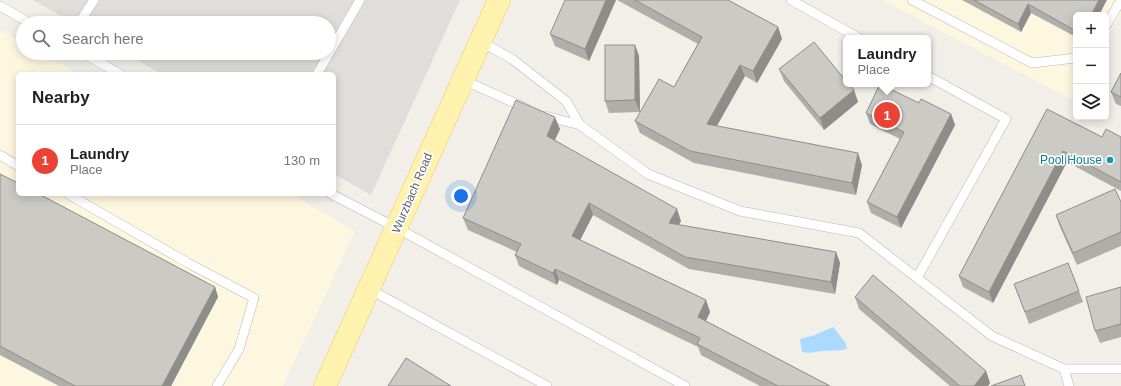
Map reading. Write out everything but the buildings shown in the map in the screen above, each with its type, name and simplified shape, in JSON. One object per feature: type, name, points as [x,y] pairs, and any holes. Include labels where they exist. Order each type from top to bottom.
[{"type":"main road","name":"Wurzbach Road","points":[[324,386],[397,228],[413,188],[499,0]]},
{"type":"lane","points":[[84,16],[94,0]]},
{"type":"lane","points":[[336,41],[360,0]]},
{"type":"lane","points":[[791,0],[854,35]]},
{"type":"lane","points":[[912,0],[1032,63],[1073,58]]},
{"type":"lane","points":[[1109,20],[1120,0]]},
{"type":"lane","points":[[0,6],[18,16]]},
{"type":"lane","points":[[480,41],[512,59],[566,100],[580,125]]},
{"type":"lane","points":[[95,60],[116,72]]},
{"type":"lane","points":[[318,72],[325,60]]},
{"type":"lane","points":[[917,278],[1006,119],[931,78]]},
{"type":"lane","points":[[462,80],[551,119],[580,125],[648,174],[740,211],[859,233],[992,336],[1064,369],[1121,369]]},
{"type":"lane","points":[[0,155],[16,165]]},
{"type":"lane","points":[[71,196],[188,263],[254,298],[238,349],[217,386]]},
{"type":"lane","points":[[335,196],[397,228],[685,386]]},
{"type":"lane","points":[[369,289],[547,386]]},
{"type":"lane","points":[[1064,369],[1070,386]]},
{"type":"shaded area","points":[[33,0],[460,0],[371,195],[336,175],[336,72],[158,72],[137,60],[336,60],[336,16],[61,16]]},
{"type":"shaded area","points":[[882,0],[1121,0],[1121,14],[1109,35],[1109,12],[1073,12],[1073,96],[1071,99]]},
{"type":"shaded area","points":[[0,30],[16,39],[16,60],[53,60],[74,72],[16,72],[16,196],[294,196],[355,231],[283,386],[0,386]]},
{"type":"water","points":[[833,327],[845,342],[847,349],[812,353],[802,352],[800,339],[815,335]]},
{"type":"place","name":"Laundry","points":[[887,115]]},
{"type":"place","name":"Pool House","points":[[1110,160]]}]
